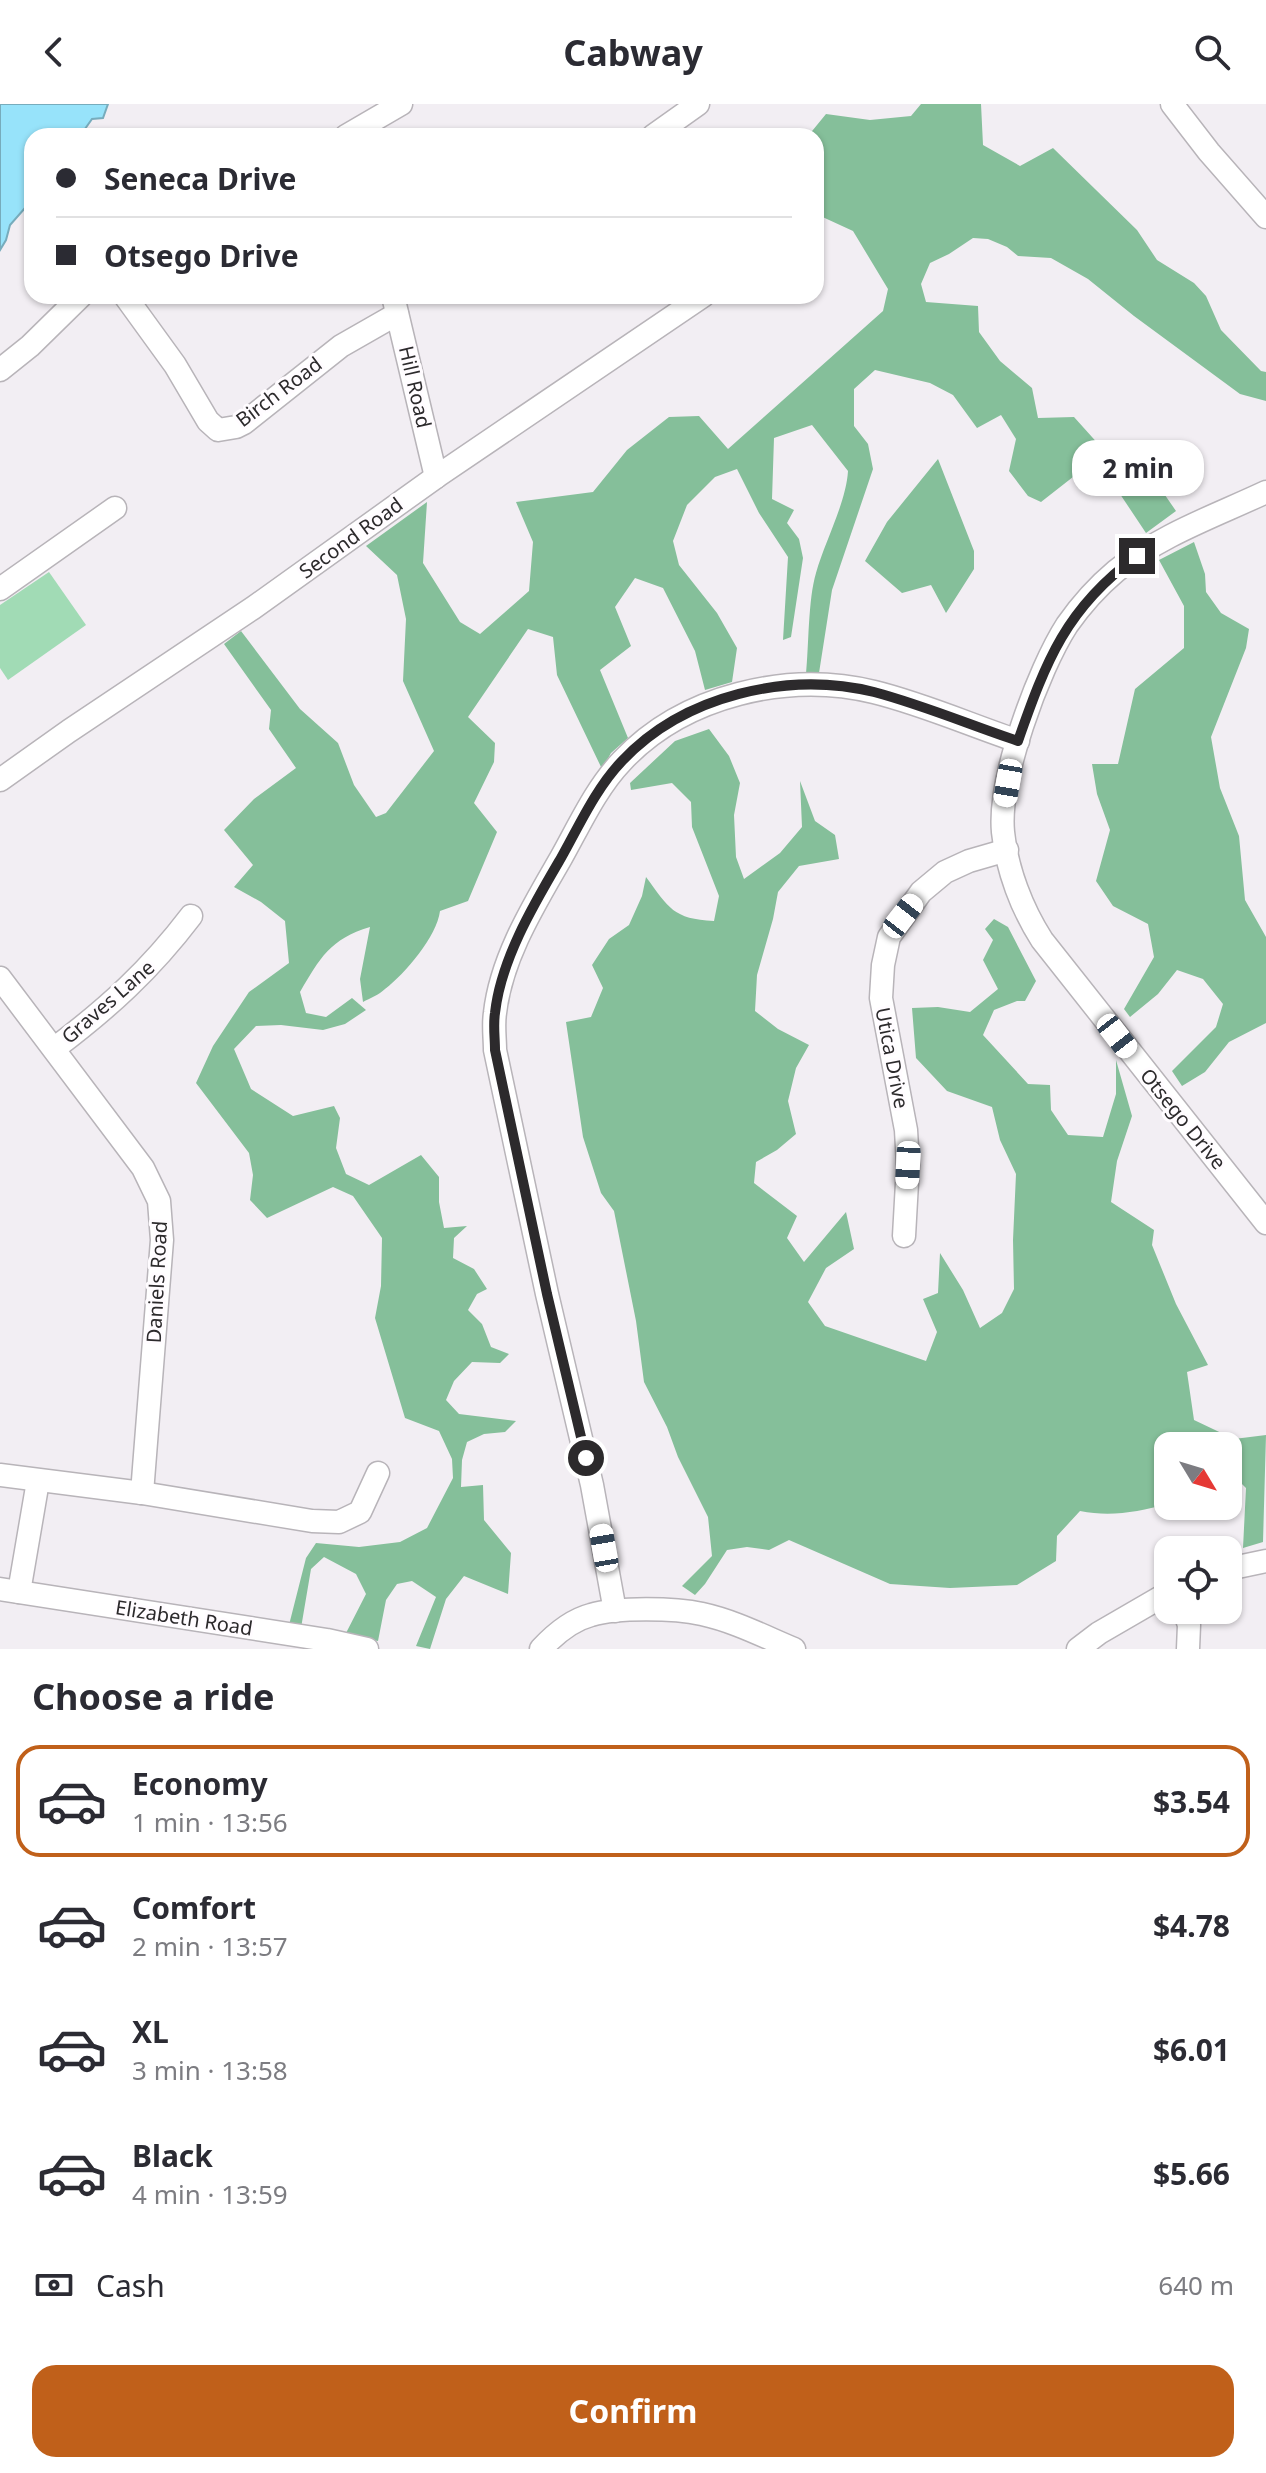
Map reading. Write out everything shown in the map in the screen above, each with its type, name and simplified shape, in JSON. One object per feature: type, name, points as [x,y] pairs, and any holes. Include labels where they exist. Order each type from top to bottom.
[{"type":"street","points":[[360,128],[401,104]]},
{"type":"street","points":[[664,128],[698,104]]},
{"type":"street","points":[[1172,104],[1266,217]]},
{"type":"street","points":[[0,370],[73,304]]},
{"type":"street","name":"Birch Road","points":[[131,304],[175,365],[208,421],[218,430],[244,423],[395,306]]},
{"type":"street","name":"Second Road","points":[[0,780],[691,304]]},
{"type":"street","name":"Hill Road","points":[[395,306],[436,477]]},
{"type":"street","name":"Otsego Drive","points":[[1266,492],[1156,543],[1117,570],[1075,615],[1055,646],[1018,741],[1005,802],[1003,831],[1027,916],[1042,940],[1266,1223]]},
{"type":"street","points":[[0,589],[115,508]]},
{"type":"street","points":[[615,1611],[592,1485],[495,1050],[495,1013],[523,923],[594,800],[621,761],[671,721],[733,694],[802,685],[873,692],[1018,741]]},
{"type":"street","name":"Utica Drive","points":[[904,1236],[908,1165],[906,1130],[881,998],[889,937],[921,892],[945,872],[1007,850]]},
{"type":"street","name":"Graves Lane","points":[[55,1048],[106,1009],[143,975],[191,916]]},
{"type":"street","name":"Daniels Road","points":[[0,978],[143,1168],[159,1201],[162,1240],[142,1493]]},
{"type":"street","points":[[0,1475],[142,1493],[312,1521],[339,1522],[360,1512],[378,1473]]},
{"type":"street","points":[[9,1590],[38,1481]]},
{"type":"street","points":[[1242,1566],[1266,1561]]},
{"type":"street","name":"Elizabeth Road","points":[[9,1590],[367,1649]]},
{"type":"street","points":[[1078,1649],[1154,1601]]},
{"type":"street","points":[[541,1649],[570,1625],[590,1615],[615,1611],[672,1610],[700,1613],[739,1625],[792,1649]]},
{"type":"street","points":[[1188,1649],[1189,1624]]},
{"type":"green space","points":[[921,104],[981,104],[983,145],[1020,166],[1053,148],[1137,230],[1157,260],[1194,283],[1206,296],[1221,330],[1261,371],[1266,372],[1266,401],[1240,394],[1088,279],[1051,258],[1018,256],[1007,247],[988,239],[973,238],[930,263],[921,284],[926,302],[978,306],[979,332],[1000,361],[1032,388],[1038,418],[1074,417],[1101,447],[1127,440],[1176,511],[1146,533],[1104,470],[1087,466],[1041,502],[1028,496],[1009,471],[1016,439],[1001,415],[977,428],[953,395],[930,383],[875,370],[854,389],[854,426],[868,444],[873,469],[832,590],[819,673],[806,674],[811,596],[848,471],[812,425],[774,438],[772,499],[794,510],[787,523],[799,539],[803,558],[791,637],[783,640],[788,557],[759,513],[737,469],[715,477],[687,505],[673,541],[679,565],[717,613],[737,648],[732,682],[705,690],[695,651],[663,588],[635,578],[615,607],[631,646],[600,670],[628,738],[611,753],[602,769],[557,675],[553,637],[528,629],[468,717],[495,743],[494,762],[474,803],[497,832],[468,901],[440,911],[427,943],[410,964],[383,991],[363,1002],[360,979],[370,927],[345,937],[328,951],[300,992],[306,1013],[326,1017],[352,998],[366,1010],[345,1024],[323,1030],[281,1025],[256,1026],[234,1049],[251,1089],[293,1116],[334,1106],[340,1118],[336,1148],[346,1174],[369,1185],[421,1155],[439,1177],[439,1202],[444,1228],[467,1226],[454,1238],[453,1258],[474,1269],[487,1289],[477,1294],[468,1310],[482,1324],[491,1347],[509,1354],[500,1363],[472,1362],[454,1381],[446,1400],[459,1414],[516,1421],[505,1432],[484,1434],[467,1442],[462,1460],[461,1487],[483,1485],[484,1520],[511,1553],[508,1594],[464,1576],[446,1599],[430,1649],[416,1646],[436,1597],[412,1581],[397,1584],[386,1600],[378,1641],[345,1635],[366,1594],[356,1574],[324,1557],[311,1569],[301,1628],[289,1625],[306,1558],[316,1543],[359,1547],[400,1542],[427,1528],[453,1478],[452,1459],[439,1431],[405,1418],[375,1318],[381,1286],[382,1238],[353,1196],[333,1187],[267,1218],[250,1200],[253,1175],[249,1153],[196,1083],[213,1046],[249,992],[289,963],[285,921],[261,902],[234,887],[253,865],[224,830],[254,799],[296,768],[269,729],[271,710],[224,644],[241,631],[300,709],[338,743],[354,785],[376,817],[386,813],[434,751],[403,681],[406,619],[397,575],[366,546],[427,502],[423,563],[460,622],[480,634],[529,591],[533,542],[516,502],[593,492],[627,450],[669,417],[699,416],[728,449],[883,311],[888,289],[853,231],[824,218],[824,128],[815,128],[826,114],[870,120],[911,116]]},
{"type":"green space","points":[[938,459],[974,551],[974,569],[946,613],[931,585],[902,593],[865,561],[887,522]]},
{"type":"green space","points":[[1194,542],[1205,574],[1206,592],[1221,613],[1249,629],[1246,648],[1211,737],[1220,788],[1239,836],[1245,900],[1266,937],[1266,1023],[1229,1042],[1205,1072],[1182,1086],[1172,1071],[1216,1027],[1223,1004],[1203,979],[1177,970],[1158,994],[1130,1017],[1124,1009],[1154,957],[1148,924],[1113,906],[1096,881],[1110,830],[1097,794],[1092,764],[1118,764],[1135,689],[1184,648],[1184,606],[1159,560]]},
{"type":"green space","points":[[49,572],[86,625],[8,680],[0,668],[0,605]]},
{"type":"green space","points":[[709,729],[729,756],[740,783],[734,815],[736,857],[744,879],[780,853],[802,827],[800,781],[815,821],[835,835],[839,859],[799,866],[778,892],[757,975],[755,1011],[778,1029],[809,1045],[796,1068],[788,1101],[796,1134],[756,1162],[754,1183],[797,1216],[787,1238],[804,1262],[846,1212],[854,1249],[826,1268],[808,1302],[825,1326],[926,1361],[937,1332],[923,1299],[938,1293],[940,1253],[963,1290],[980,1328],[1002,1313],[1014,1289],[1016,1174],[1000,1140],[992,1107],[947,1091],[916,1058],[912,1008],[938,1007],[970,1012],[998,989],[983,960],[993,940],[985,929],[994,919],[1008,927],[1036,981],[1025,1001],[994,1010],[983,1035],[1028,1084],[1050,1085],[1051,1110],[1068,1135],[1103,1137],[1116,1094],[1116,1060],[1132,1116],[1117,1161],[1111,1202],[1154,1230],[1152,1245],[1176,1304],[1208,1365],[1187,1372],[1194,1420],[1219,1432],[1154,1432],[1154,1507],[1124,1513],[1080,1511],[1057,1536],[1056,1561],[1017,1585],[950,1588],[890,1584],[789,1540],[769,1550],[747,1547],[727,1550],[695,1595],[682,1586],[712,1556],[708,1517],[644,1382],[636,1321],[614,1211],[601,1193],[583,1137],[566,1022],[591,1017],[603,988],[592,965],[609,939],[629,925],[642,896],[646,877],[673,910],[689,918],[714,921],[719,896],[692,827],[691,802],[672,783],[631,790],[630,783],[675,741]]},
{"type":"green space","points":[[1266,1435],[1263,1542],[1243,1548],[1246,1488],[1242,1484],[1242,1438]]},
{"type":"water","points":[[0,104],[108,104],[103,118],[92,119],[86,128],[24,128],[24,209],[10,225],[0,250]]},
{"type":"route","points":[[586,1458],[495,1050],[495,1013],[523,923],[594,800],[621,761],[671,721],[733,694],[768,688],[802,685],[873,692],[1018,741],[1045,667],[1068,625],[1099,586],[1137,556]]}]
